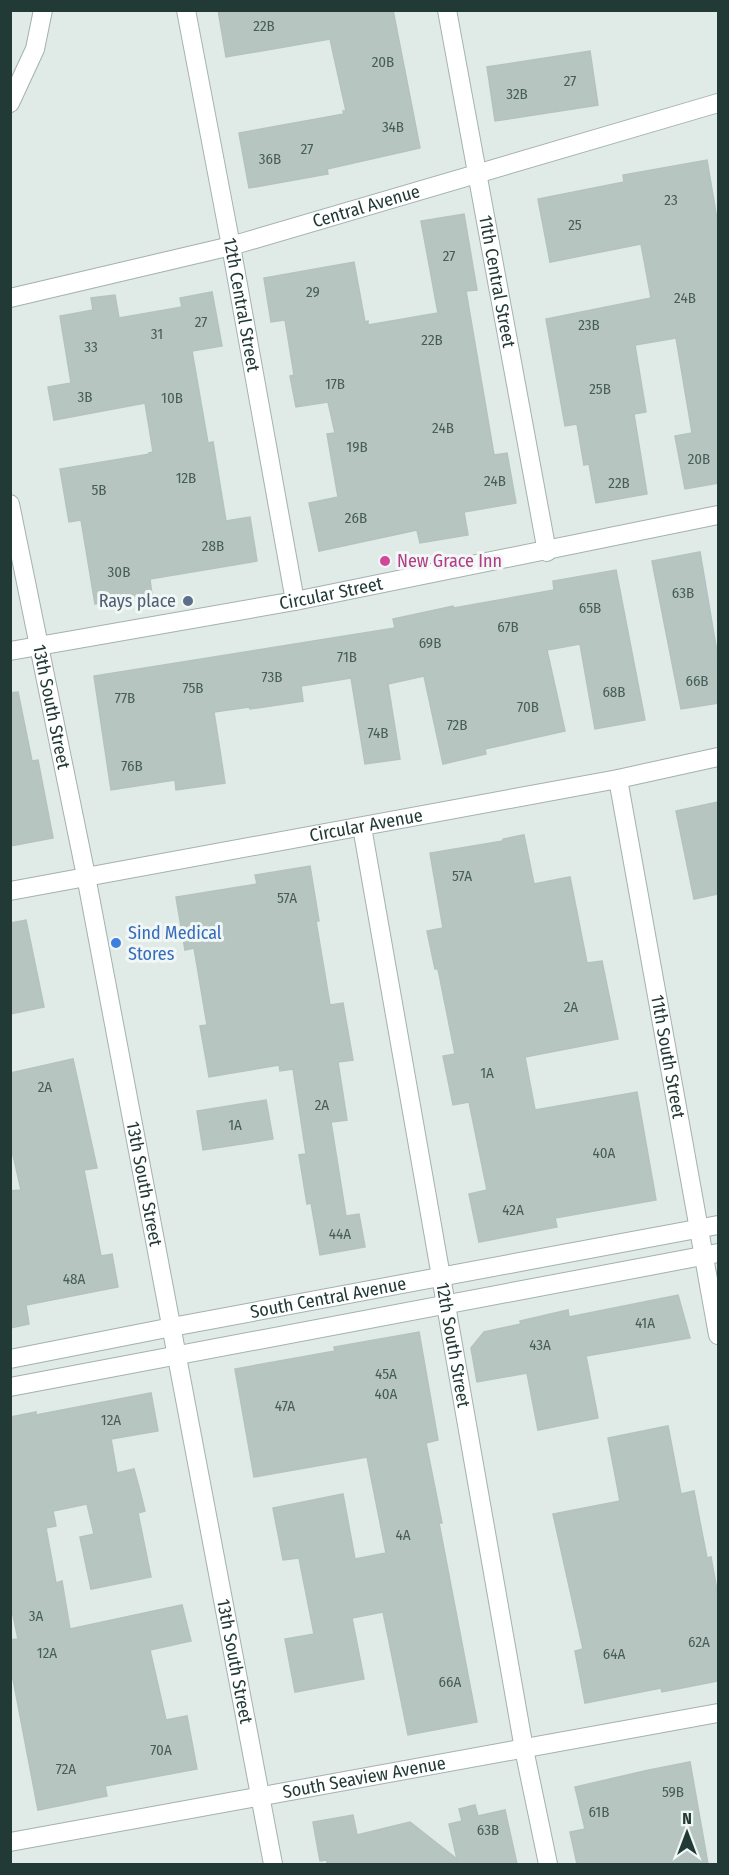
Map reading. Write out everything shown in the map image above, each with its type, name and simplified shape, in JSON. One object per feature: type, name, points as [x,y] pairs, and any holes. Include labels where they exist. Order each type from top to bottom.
[{"type":"street","points":[[10,103],[34,49],[43,10]]},
{"type":"street","name":"12th Central Street","points":[[186,10],[295,601]]},
{"type":"street","name":"11th Central Street","points":[[447,10],[547,552]]},
{"type":"street","name":"Central Avenue","points":[[10,298],[231,246],[718,103]]},
{"type":"street","name":"13th South Street","points":[[10,504],[86,876],[273,1864]]},
{"type":"street","name":"Circular Street","points":[[10,651],[295,601],[547,552],[718,515]]},
{"type":"street","name":"Circular Avenue","points":[[10,891],[618,779],[718,757]]},
{"type":"street","name":"11th South Street","points":[[618,779],[700,1229],[712,1254],[718,1335]]},
{"type":"street","name":"12th South Street","points":[[362,827],[524,1749],[548,1864]]},
{"type":"street","name":"South Central Avenue","points":[[10,1359],[718,1226]]},
{"type":"street","points":[[10,1387],[712,1254]]},
{"type":"street","name":"South Seaview Avenue","points":[[10,1842],[718,1713]]},
{"type":"building","points":[[218,10],[393,10],[420,148],[327,169],[328,174],[249,188],[239,133],[344,114],[343,111],[346,111],[330,39],[226,57]]},
{"type":"building","points":[[590,51],[598,105],[495,121],[487,67]]},
{"type":"building","points":[[707,160],[718,225],[718,483],[685,489],[675,436],[692,433],[676,338],[635,345],[646,412],[634,414],[647,494],[596,503],[589,464],[584,465],[577,424],[565,426],[546,319],[651,298],[641,244],[550,262],[538,199],[624,182],[623,175]]},
{"type":"building","points":[[464,214],[477,290],[466,291],[494,455],[507,453],[516,503],[464,512],[468,535],[420,543],[417,530],[319,551],[309,503],[338,497],[327,434],[335,433],[328,402],[296,407],[290,376],[294,375],[285,320],[271,322],[264,278],[354,262],[365,322],[368,321],[368,325],[438,313],[421,221]]},
{"type":"building","points":[[212,292],[222,346],[192,351],[208,443],[213,442],[226,521],[250,517],[257,561],[150,579],[152,595],[95,604],[81,520],[69,522],[60,469],[153,452],[145,403],[54,420],[48,387],[71,383],[60,316],[93,310],[91,298],[115,295],[119,318],[182,307],[180,298]]},
{"type":"building","points":[[700,552],[718,658],[718,703],[681,709],[652,561]]},
{"type":"building","points":[[616,570],[645,720],[595,729],[580,644],[547,650],[565,731],[485,749],[486,754],[443,764],[424,676],[388,684],[400,759],[365,764],[351,678],[301,686],[303,701],[214,712],[225,783],[176,790],[175,780],[111,790],[94,676],[395,628],[393,619],[453,606],[454,608],[554,590],[553,581]]},
{"type":"building","points":[[18,692],[32,761],[38,760],[53,838],[10,846],[10,693]]},
{"type":"building","points":[[718,802],[718,894],[694,899],[676,811]]},
{"type":"building","points":[[524,835],[534,884],[570,877],[587,963],[602,961],[618,1039],[525,1057],[535,1110],[637,1092],[656,1200],[555,1218],[557,1227],[479,1242],[469,1194],[487,1190],[469,1102],[453,1105],[443,1056],[455,1054],[438,969],[435,969],[427,931],[443,928],[430,853],[503,841],[503,839]]},
{"type":"building","points":[[310,866],[319,921],[316,921],[330,1005],[343,1003],[353,1060],[338,1062],[347,1120],[331,1122],[346,1216],[359,1214],[365,1247],[320,1255],[311,1203],[307,1204],[299,1155],[306,1154],[293,1069],[280,1071],[279,1065],[209,1077],[200,1026],[207,1025],[194,948],[185,950],[176,897],[257,884],[255,875]]},
{"type":"building","points":[[26,920],[44,1007],[10,1014],[10,923]]},
{"type":"building","points":[[73,1059],[97,1168],[84,1170],[101,1256],[112,1254],[118,1287],[26,1305],[29,1324],[10,1328],[10,1191],[21,1190],[10,1142],[10,1073]]},
{"type":"building","points":[[266,1100],[273,1139],[203,1150],[197,1111]]},
{"type":"building","points":[[678,1295],[690,1338],[586,1356],[598,1418],[538,1430],[527,1373],[477,1382],[471,1348],[484,1332],[568,1310],[569,1317]]},
{"type":"building","points":[[419,1332],[438,1440],[426,1443],[477,1722],[408,1735],[383,1612],[352,1618],[364,1679],[295,1692],[285,1639],[314,1634],[299,1558],[283,1560],[273,1508],[343,1494],[355,1559],[386,1553],[367,1457],[254,1477],[235,1369],[335,1351],[334,1347]]},
{"type":"building","points":[[151,1393],[158,1431],[111,1439],[117,1473],[134,1469],[145,1511],[138,1513],[151,1577],[91,1589],[80,1537],[94,1534],[87,1504],[53,1511],[56,1526],[46,1528],[56,1583],[62,1581],[70,1629],[182,1605],[191,1641],[150,1650],[166,1720],[187,1716],[197,1769],[105,1786],[107,1796],[38,1810],[13,1679],[10,1679],[10,1640],[18,1639],[10,1601],[10,1417],[36,1412],[36,1415]]},
{"type":"building","points":[[668,1426],[681,1494],[694,1491],[707,1558],[711,1557],[718,1596],[718,1681],[662,1692],[661,1688],[585,1703],[575,1651],[583,1649],[553,1514],[620,1501],[608,1438]]},
{"type":"building","points":[[690,1762],[708,1864],[577,1864],[570,1832],[585,1829],[575,1787]]},
{"type":"building","points":[[475,1805],[478,1816],[505,1810],[517,1864],[327,1864],[327,1860],[320,1861],[313,1822],[353,1815],[357,1835],[410,1822],[457,1859],[449,1824],[462,1821],[459,1809]]},
{"type":"place","name":"New Grace Inn","points":[[385,561]]},
{"type":"place","name":"Rays place","points":[[188,601]]},
{"type":"place","name":"Sind Medical Stores","points":[[116,943]]}]
